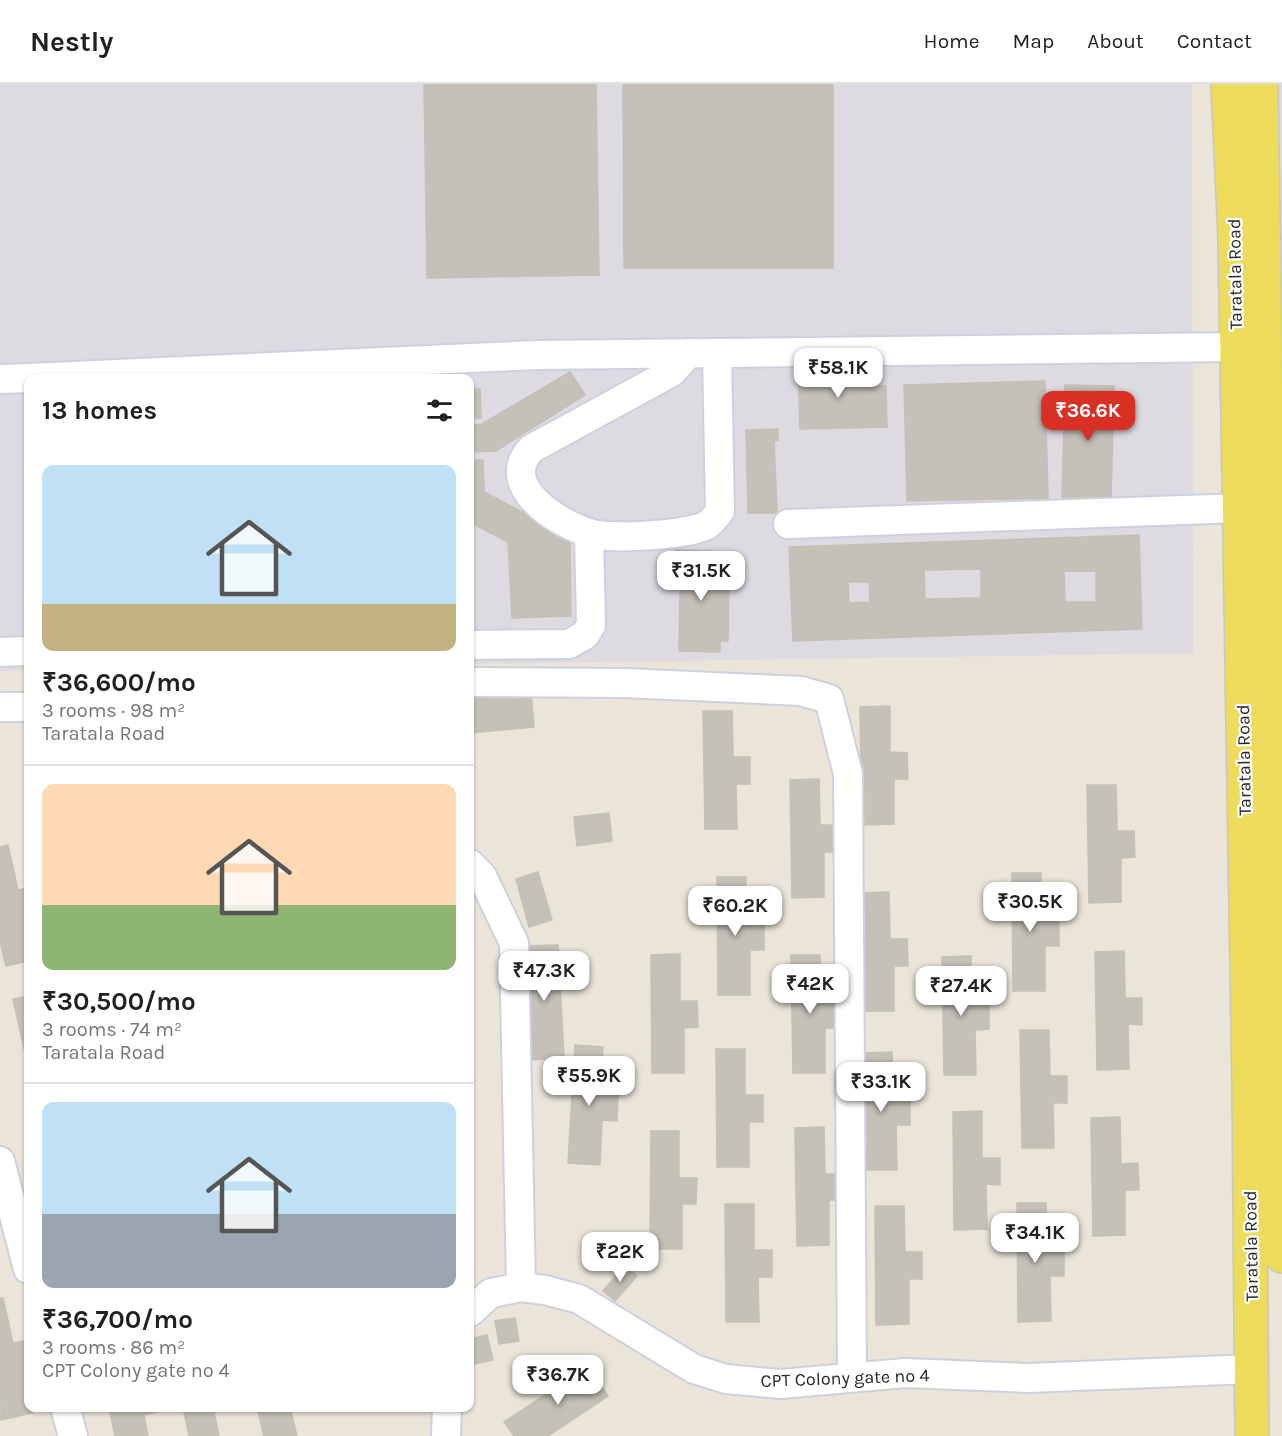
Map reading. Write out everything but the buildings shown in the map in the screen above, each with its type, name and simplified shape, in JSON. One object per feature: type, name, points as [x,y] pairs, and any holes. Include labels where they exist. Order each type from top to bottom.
[{"type":"main road","name":"Taratala Road","points":[[1228,84],[1235,237],[1239,508],[1270,1087]]},
{"type":"main road","points":[[1261,84],[1271,1219],[1282,1256]]},
{"type":"main road","name":"Taratala Road","points":[[1252,1436],[1252,1369],[1271,1219]]},
{"type":"street","points":[[212,374],[304,372],[536,355],[1237,347]]},
{"type":"street","points":[[688,353],[672,372],[531,449],[520,464],[520,478],[525,492],[570,525],[589,533],[619,537],[659,534],[706,526],[720,511],[717,353]]},
{"type":"street","points":[[0,379],[24,378]]},
{"type":"street","points":[[788,524],[1239,508]]},
{"type":"street","points":[[474,645],[569,644],[585,635],[591,626],[589,533]]},
{"type":"street","points":[[0,652],[24,651]]},
{"type":"street","points":[[474,682],[624,683],[801,691],[829,699],[848,774],[852,1377]]},
{"type":"street","points":[[0,707],[24,707]]},
{"type":"street","points":[[474,868],[482,876],[514,943],[521,1287]]},
{"type":"street","points":[[0,1161],[24,1254]]},
{"type":"street","name":"CPT Colony gate no 4","points":[[474,1308],[491,1293],[521,1287],[579,1299],[694,1369],[726,1379],[780,1384],[904,1373],[1028,1378],[1252,1369]]},
{"type":"street","points":[[66,1412],[73,1436]]},
{"type":"street","points":[[446,1436],[447,1412]]},
{"type":"shaded area","points":[[0,84],[1192,84],[1193,653],[474,664],[474,374],[24,374],[24,670],[0,671]]},
{"type":"shaded area","points":[[1270,84],[1282,84],[1282,766]]}]
